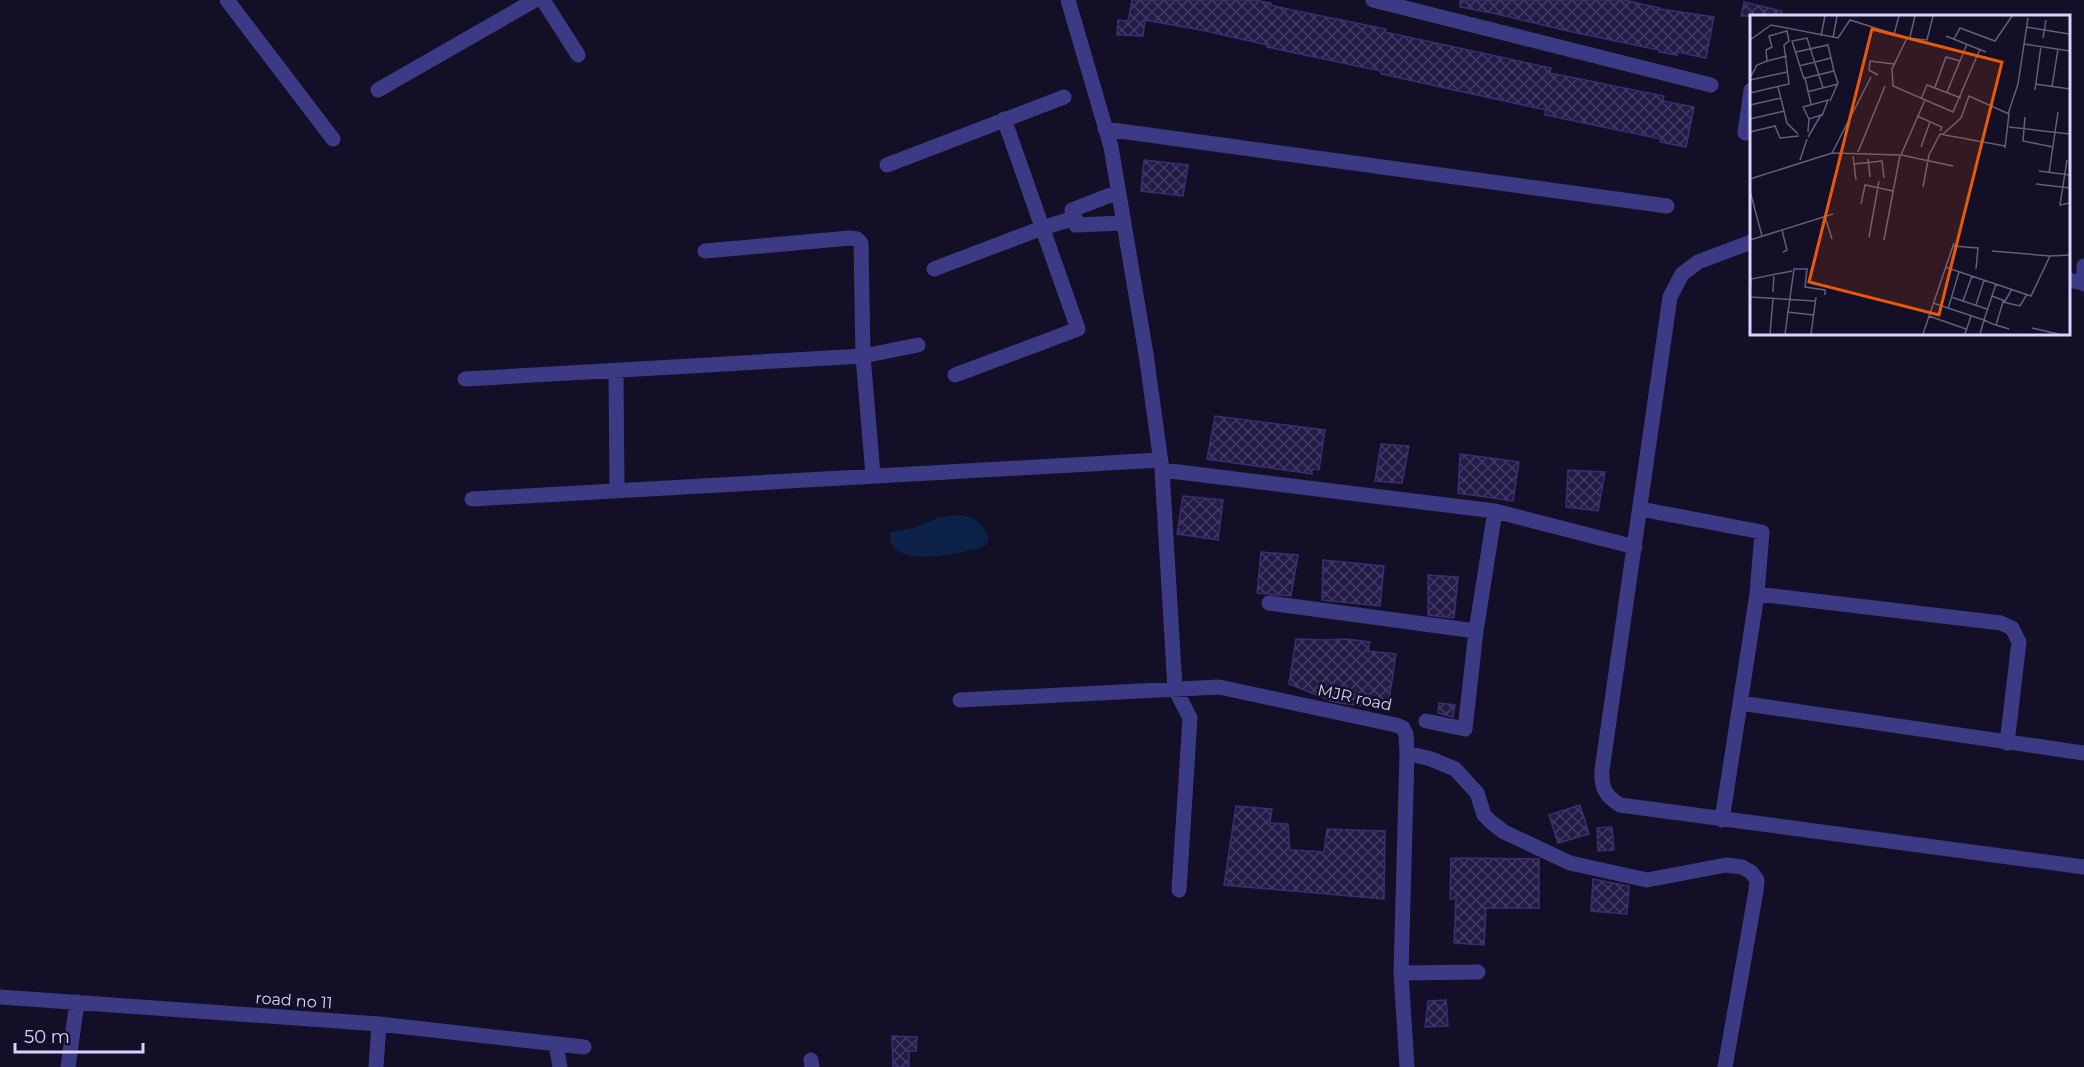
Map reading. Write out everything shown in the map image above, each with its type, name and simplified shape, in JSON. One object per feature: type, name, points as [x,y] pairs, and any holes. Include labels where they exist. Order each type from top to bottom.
[{"type":"street","points":[[226,0],[333,139]]},
{"type":"street","points":[[378,90],[535,0]]},
{"type":"street","points":[[543,0],[578,55]]},
{"type":"street","points":[[1068,0],[1111,147],[1146,354],[1161,465],[1175,689],[1190,718],[1179,890]]},
{"type":"street","points":[[1373,0],[1711,85]]},
{"type":"street","points":[[887,165],[1064,97]]},
{"type":"street","points":[[1745,133],[1750,97]]},
{"type":"street","points":[[955,375],[1078,329],[1004,119]]},
{"type":"street","points":[[1106,129],[1667,206]]},
{"type":"street","points":[[1118,192],[1072,210],[1076,225],[1123,224]]},
{"type":"street","points":[[934,269],[1042,228],[1075,218]]},
{"type":"street","points":[[705,252],[857,239],[861,243],[863,356],[873,475]]},
{"type":"street","points":[[1750,242],[1698,262],[1682,274],[1670,297],[1602,770],[1601,782],[1605,792],[1610,799],[1620,805],[2084,867]]},
{"type":"street","points":[[2069,280],[2084,284],[2084,266]]},
{"type":"street","points":[[465,379],[863,356],[918,345]]},
{"type":"street","points":[[616,371],[617,490]]},
{"type":"street","points":[[472,499],[873,475],[1161,465],[1495,511],[1635,547]]},
{"type":"street","points":[[1640,509],[1762,532],[1757,594],[1722,820]]},
{"type":"street","points":[[1426,722],[1465,729],[1476,631],[1495,511]]},
{"type":"street","points":[[1757,594],[2001,623],[2012,628],[2019,642],[2007,743]]},
{"type":"street","points":[[1269,603],[1476,631]]},
{"type":"street","name":"MJR road","points":[[960,700],[1218,687],[1396,724],[1403,728],[1406,734],[1407,753],[1401,973],[1407,1067]]},
{"type":"street","points":[[1740,703],[2084,753]]},
{"type":"street","points":[[1407,753],[1431,759],[1455,769],[1477,792],[1484,815],[1491,822],[1504,832],[1570,863],[1647,880],[1726,865],[1742,867],[1751,872],[1756,880],[1756,891],[1725,1067]]},
{"type":"street","points":[[1401,973],[1478,972]]},
{"type":"street","name":"road no 11","points":[[0,997],[380,1024],[584,1047]]},
{"type":"street","points":[[68,1067],[77,1002]]},
{"type":"street","points":[[376,1067],[380,1024]]},
{"type":"street","points":[[556,1045],[560,1067]]},
{"type":"water","points":[[957,515],[973,519],[981,525],[989,539],[985,546],[928,557],[912,556],[900,552],[892,544],[890,532],[915,528],[937,518]]},
{"type":"building","points":[[1132,0],[1254,0],[1271,3],[1270,5],[1386,29],[1385,32],[1551,68],[1550,73],[1664,96],[1663,101],[1694,107],[1686,147],[1660,142],[1661,139],[1545,115],[1546,110],[1381,74],[1381,71],[1267,47],[1268,45],[1201,30],[1145,20],[1143,36],[1117,35],[1118,20],[1128,21]]},
{"type":"building","points":[[1460,0],[1624,0],[1660,9],[1714,17],[1706,58],[1677,52],[1677,55],[1659,52],[1659,50],[1460,7]]},
{"type":"building","points":[[1744,2],[1782,11],[1782,15],[1741,16]]},
{"type":"building","points":[[1144,160],[1188,165],[1183,196],[1141,191]]},
{"type":"building","points":[[1215,416],[1325,430],[1319,470],[1312,469],[1312,474],[1207,459]]},
{"type":"building","points":[[1381,444],[1409,446],[1402,483],[1375,481]]},
{"type":"building","points":[[1460,454],[1519,462],[1513,501],[1458,493]]},
{"type":"building","points":[[1568,470],[1605,472],[1598,511],[1566,507]]},
{"type":"building","points":[[1183,496],[1223,500],[1218,540],[1177,534]]},
{"type":"building","points":[[1261,552],[1298,555],[1291,596],[1257,593]]},
{"type":"building","points":[[1323,560],[1384,566],[1380,606],[1322,600]]},
{"type":"building","points":[[1428,575],[1458,577],[1454,618],[1428,615]]},
{"type":"building","points":[[1296,639],[1347,639],[1370,642],[1368,651],[1396,654],[1388,706],[1361,701],[1360,706],[1334,702],[1289,684]]},
{"type":"building","points":[[1439,703],[1455,705],[1453,717],[1438,713]]},
{"type":"building","points":[[1580,805],[1589,834],[1558,843],[1549,815]]},
{"type":"building","points":[[1236,806],[1272,809],[1270,823],[1288,824],[1290,850],[1324,852],[1327,829],[1385,831],[1384,899],[1224,885]]},
{"type":"building","points":[[1612,827],[1614,850],[1598,851],[1597,828]]},
{"type":"building","points":[[1451,858],[1539,859],[1539,908],[1486,908],[1484,945],[1454,943],[1456,899],[1450,899]]},
{"type":"building","points":[[1593,879],[1629,886],[1627,914],[1591,911]]},
{"type":"building","points":[[1446,1000],[1448,1026],[1425,1027],[1428,1001]]},
{"type":"building","points":[[892,1036],[917,1037],[916,1051],[909,1051],[909,1067],[893,1067]]}]
